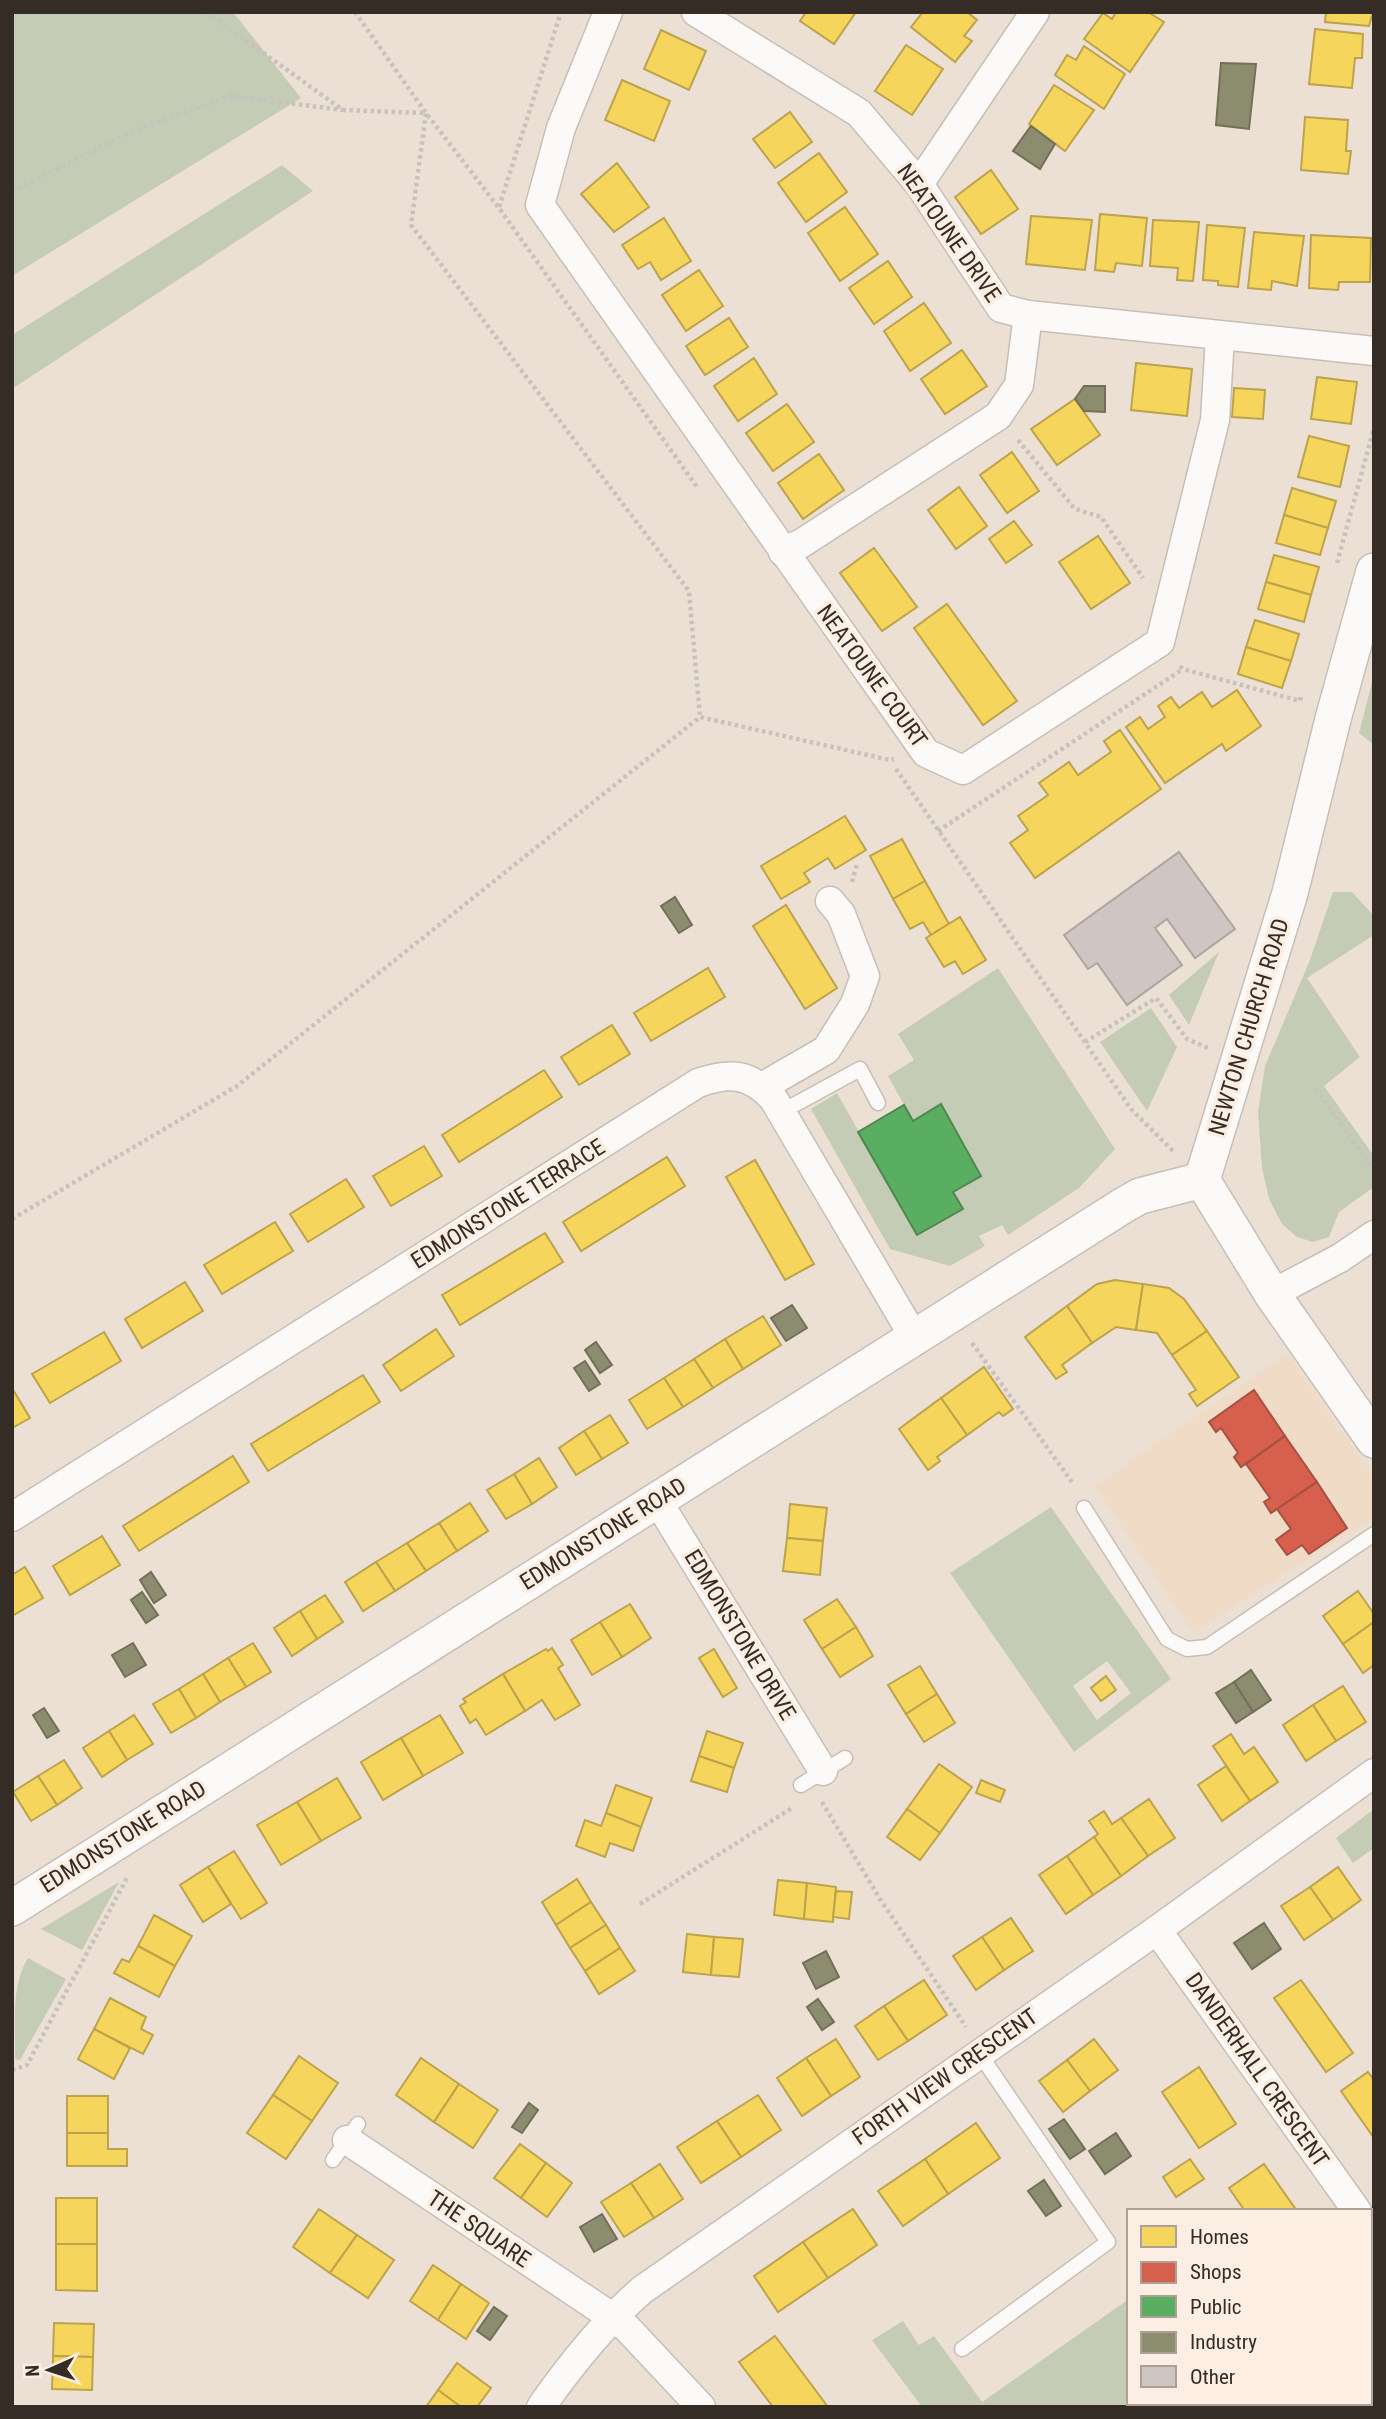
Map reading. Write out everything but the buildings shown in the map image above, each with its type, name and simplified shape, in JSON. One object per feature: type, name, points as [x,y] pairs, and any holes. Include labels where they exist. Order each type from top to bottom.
[{"type":"street","points":[[608,12],[561,128],[540,205],[783,552],[802,543],[998,416],[1019,385],[1028,315]]},
{"type":"street","name":"NEATOUNE DRIVE","points":[[696,12],[859,113],[919,184],[1001,309],[1028,315],[1374,351]]},
{"type":"street","points":[[919,184],[1035,12]]},
{"type":"street","points":[[1160,642],[1215,420],[1220,336]]},
{"type":"street","name":"NEATOUNE COURT","points":[[783,552],[926,753],[963,770],[1160,642]]},
{"type":"street","name":"NEWTON CHURCH ROAD","points":[[1202,1181],[1290,893],[1333,719],[1374,571]]},
{"type":"street","points":[[830,901],[841,914],[865,976],[855,1004],[826,1050],[762,1087],[781,1112],[914,1336]]},
{"type":"street","name":"EDMONSTONE TERRACE","points":[[12,1517],[698,1083],[716,1077],[733,1076],[748,1079],[762,1087]]},
{"type":"street","points":[[1202,1181],[1272,1294],[1374,1440]]},
{"type":"street","name":"EDMONSTONE ROAD","points":[[12,1908],[914,1336],[1140,1196],[1202,1181]]},
{"type":"street","points":[[1272,1294],[1340,1258],[1374,1235]]},
{"type":"street","name":"EDMONSTONE DRIVE","points":[[657,1500],[819,1777]]},
{"type":"street","name":"FORTH VIEW CRESCENT","points":[[541,2407],[585,2347],[612,2317],[642,2290],[1157,1930],[1374,1773]]},
{"type":"street","name":"DANDERHALL CRESCENT","points":[[1157,1930],[1356,2209]]},
{"type":"street","name":"THE SQUARE","points":[[346,2142],[627,2328],[701,2407]]},
{"type":"lane","points":[[781,1112],[860,1069],[878,1103]]},
{"type":"lane","points":[[1084,1508],[1167,1639],[1187,1649],[1207,1647],[1374,1534]]},
{"type":"lane","points":[[962,2349],[1108,2242],[979,2053]]},
{"type":"path","points":[[206,12],[343,110]]},
{"type":"path","points":[[355,12],[426,113],[499,208],[702,494]]},
{"type":"path","points":[[499,208],[561,12]]},
{"type":"path","points":[[12,192],[130,132],[231,96],[343,110],[426,113]]},
{"type":"path","points":[[426,113],[411,225],[689,591],[699,717]]},
{"type":"path","points":[[998,416],[1075,509],[1101,517],[1167,613]]},
{"type":"path","points":[[1160,642],[1183,669],[1300,701]]},
{"type":"path","points":[[938,831],[1183,669]]},
{"type":"path","points":[[699,717],[890,760],[926,753]]},
{"type":"path","points":[[12,1219],[237,1086],[699,717]]},
{"type":"path","points":[[882,749],[1131,1109],[1202,1181]]},
{"type":"path","points":[[1086,1042],[1156,998],[1187,1039],[1237,1062]]},
{"type":"path","points":[[1316,1089],[1374,1171]]},
{"type":"path","points":[[951,1314],[1072,1482]]},
{"type":"path","points":[[640,1904],[819,1777],[880,1899],[969,2031],[979,2053]]},
{"type":"path","points":[[12,2070],[27,2065],[130,1872],[124,1837]]},
{"type":"shaded area","points":[[1288,1353],[1374,1478],[1374,1517],[1193,1633],[1095,1486]]},
{"type":"green space","points":[[12,12],[233,12],[301,98],[12,276]]},
{"type":"green space","points":[[282,165],[313,191],[12,389],[12,335]]},
{"type":"green space","points":[[1374,675],[1374,745],[1359,733]]},
{"type":"green space","points":[[1333,892],[1352,892],[1374,916],[1374,935],[1307,978],[1360,1057],[1324,1086],[1374,1156],[1374,1187],[1339,1212],[1329,1237],[1313,1242],[1297,1237],[1282,1224],[1269,1199],[1262,1168],[1258,1112],[1265,1066],[1310,960]]},
{"type":"green space","points":[[1219,952],[1189,1025],[1169,995]]},
{"type":"green space","points":[[998,968],[1115,1149],[1079,1188],[1008,1235],[1002,1225],[979,1236],[985,1246],[950,1266],[890,1249],[811,1109],[837,1093],[917,1235],[962,1209],[953,1192],[981,1175],[941,1105],[913,1121],[888,1076],[914,1060],[898,1034]]},
{"type":"green space","points":[[1151,1008],[1177,1047],[1147,1111],[1100,1042]]},
{"type":"green space","points":[[1051,1507],[1171,1679],[1074,1752],[950,1573]],"holes":[[[1107,1661],[1131,1693],[1097,1720],[1073,1686]]]},
{"type":"green space","points":[[1374,1809],[1374,1848],[1353,1863],[1336,1838]]},
{"type":"green space","points":[[119,1882],[82,1950],[41,1929]]},
{"type":"green space","points":[[28,1958],[66,1979],[20,2060],[15,2059],[16,1994],[22,1969]]},
{"type":"green space","points":[[1127,2300],[1127,2405],[1213,2407],[922,2407],[872,2340],[903,2321],[919,2345],[934,2336],[982,2402]]}]
